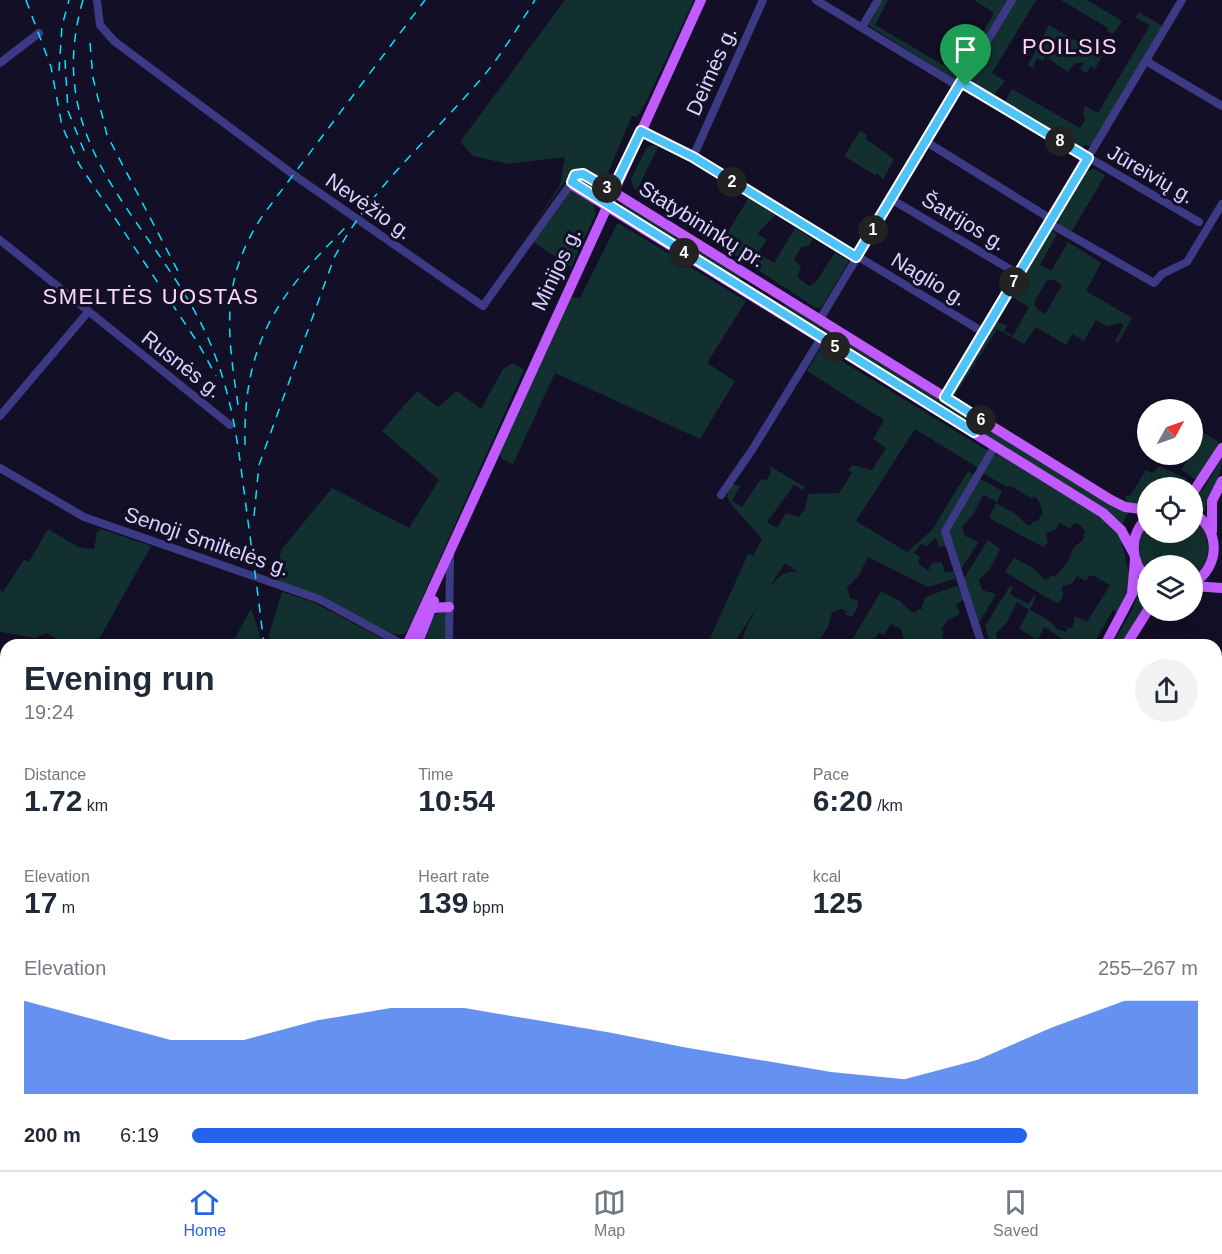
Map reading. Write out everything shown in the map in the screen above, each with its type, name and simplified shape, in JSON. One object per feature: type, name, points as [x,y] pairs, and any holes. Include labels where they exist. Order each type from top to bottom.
[{"type":"main road","name":"Minijos g.","points":[[408,639],[450,555],[606,204],[701,0]]},
{"type":"main road","name":"Statybininkų pr.","points":[[1137,509],[1125,507],[1111,500],[612,191],[583,174],[575,175],[572,182],[606,204],[1110,518],[1121,530],[1137,561]]},
{"type":"main road","points":[[737,286],[744,282],[746,274]]},
{"type":"main road","points":[[778,312],[779,303],[786,299]]},
{"type":"main road","points":[[974,432],[981,420]]},
{"type":"main road","points":[[1203,477],[1222,448]]},
{"type":"main road","points":[[1203,576],[1210,566],[1214,540],[1212,501],[1222,481]]},
{"type":"main road","points":[[1203,521],[1207,524],[1222,560]]},
{"type":"main road","points":[[1108,639],[1132,594],[1137,530]]},
{"type":"main road","name":"Minijos g.","points":[[419,639],[450,555]]},
{"type":"main road","points":[[1203,586],[1222,588]]},
{"type":"main road","points":[[432,608],[449,607]]},
{"type":"main road","points":[[1130,639],[1141,621]]},
{"type":"street","name":"Nevėžio g.","points":[[97,0],[100,25],[114,41],[298,178],[483,306],[572,182]]},
{"type":"street","name":"Deimės g.","points":[[693,157],[763,0]]},
{"type":"street","name":"Jūreivių g.","points":[[816,0],[1199,222]]},
{"type":"street","points":[[862,27],[878,0]]},
{"type":"street","points":[[820,320],[925,141],[1012,0]]},
{"type":"street","points":[[945,397],[1182,0]]},
{"type":"street","points":[[0,63],[39,33]]},
{"type":"street","points":[[1146,60],[1222,106]]},
{"type":"street","name":"Naglio g.","points":[[641,131],[693,157],[983,332]]},
{"type":"street","points":[[925,141],[1050,221]]},
{"type":"street","name":"Šatrijos g.","points":[[891,199],[1018,274]]},
{"type":"street","name":"Jūreivių g.","points":[[1050,221],[1154,283],[1162,274],[1187,262],[1222,204]]},
{"type":"street","name":"Rusnės g.","points":[[0,240],[230,425]]},
{"type":"street","points":[[0,416],[88,312]]},
{"type":"street","points":[[721,495],[752,450],[821,338]]},
{"type":"street","points":[[980,639],[945,531],[995,446]]},
{"type":"street","name":"Senoji Smiltelės g.","points":[[0,468],[84,517],[319,599],[394,639]]},
{"type":"street","points":[[450,555],[450,639]]},
{"type":"green space","points":[[565,0],[694,0],[645,104],[637,117],[632,116],[608,173],[598,179],[582,169],[573,170],[533,226],[560,185],[565,157],[508,164],[473,156],[460,142]]},
{"type":"green space","points":[[882,0],[888,0],[875,25],[948,68],[954,59],[958,61],[960,58],[969,65],[956,81],[868,25]]},
{"type":"green space","points":[[974,0],[1009,0],[973,58],[969,56],[994,13]]},
{"type":"green space","points":[[1016,0],[1036,0],[992,73],[1005,81],[992,97],[972,86],[974,82],[968,78]]},
{"type":"green space","points":[[1061,0],[1087,0],[1122,21],[1113,34],[1107,31],[1108,28]]},
{"type":"green space","points":[[1139,12],[1162,26],[1091,147],[1085,145],[1081,152],[1003,105],[1012,89],[1080,128],[1085,120],[1083,112],[1085,106],[1098,113],[1150,25],[1135,18]]},
{"type":"green space","points":[[1049,25],[1102,56],[1095,69],[1091,66],[1086,73],[1080,69],[1084,62],[1074,64],[1068,72],[1046,57],[1043,61],[1037,58],[1033,66],[1037,71],[1028,65]]},
{"type":"green space","points":[[860,131],[867,135],[866,139],[894,159],[883,180],[877,173],[875,175],[844,156]]},
{"type":"green space","points":[[653,145],[658,147],[637,190],[634,189],[631,179],[647,147]]},
{"type":"green space","points":[[1094,169],[1105,175],[1071,233],[1058,221],[1053,222],[1084,172]]},
{"type":"green space","points":[[570,190],[593,203],[596,213],[571,267],[532,241]]},
{"type":"green space","points":[[749,197],[771,209],[775,215],[757,234],[767,239],[758,253],[774,263],[795,228],[813,239],[809,246],[801,247],[794,260],[801,266],[797,277],[809,286],[815,283],[835,253],[849,261],[821,308],[816,308],[720,245]]},
{"type":"green space","points":[[624,204],[742,278],[738,279],[691,254],[621,209],[620,205]]},
{"type":"green space","points":[[617,224],[746,301],[707,363],[735,381],[700,439],[555,373],[513,464],[502,459],[500,454],[571,297],[580,298]]},
{"type":"green space","points":[[1049,229],[1057,234],[1040,265],[1051,271],[1068,242],[1101,263],[1086,291],[1132,318],[1118,343],[1115,342],[1124,325],[1120,323],[1106,326],[1096,320],[1084,341],[1072,334],[1066,345],[1036,327],[1024,344],[997,329],[955,395],[952,393],[1002,308],[1008,305],[998,322],[1007,326],[1004,331],[1013,336],[1029,307],[1013,298]],"holes":[[[1047,280],[1054,280],[1062,285],[1045,314],[1037,309],[1034,302]]]},
{"type":"green space","points":[[785,304],[974,421],[973,424],[970,425],[783,310]]},
{"type":"green space","points":[[821,348],[988,451],[978,468],[915,429],[856,521],[907,552],[932,530],[968,471],[974,475],[942,528],[946,547],[938,546],[936,537],[927,547],[921,544],[914,553],[920,557],[918,563],[928,571],[932,563],[942,562],[945,573],[954,571],[955,579],[928,587],[868,557],[858,577],[847,587],[850,598],[858,601],[858,607],[852,617],[845,615],[847,612],[842,609],[832,612],[828,627],[820,639],[743,639],[763,598],[737,639],[710,639],[748,554],[753,556],[762,539],[730,503],[727,496],[732,483],[740,487],[732,501],[742,507],[761,479],[766,481],[771,472],[769,466],[805,487],[803,490],[794,485],[767,522],[777,528],[786,513],[799,517],[805,509],[808,494],[839,493],[852,473],[848,470],[852,465],[872,470],[886,448],[873,439],[884,420],[807,371]],"holes":[[[785,563],[798,572],[782,575],[770,587]]]},
{"type":"green space","points":[[513,363],[524,370],[407,632],[399,635],[390,633],[277,581],[274,575],[282,549],[332,488],[409,528],[439,480],[382,431],[417,391],[438,407],[457,391],[481,409],[503,369]]},
{"type":"green space","points":[[983,426],[1129,512],[1122,524],[1110,513],[980,431]]},
{"type":"green space","points":[[1203,432],[1219,442],[1199,477],[1192,477],[1177,467],[1182,469],[1184,465],[1203,465]]},
{"type":"green space","points":[[999,454],[1110,523],[1121,538],[1130,588],[1119,613],[1113,610],[1096,639],[1062,639],[1044,627],[1038,639],[1036,639],[1019,629],[1029,610],[1017,602],[1007,622],[996,633],[997,639],[989,639],[985,626],[1010,586],[1013,587],[1010,594],[1028,604],[1034,596],[1036,597],[1030,610],[1050,621],[1057,629],[1066,632],[1068,627],[1072,629],[1075,616],[1087,622],[1110,585],[1094,576],[1089,576],[1086,581],[1077,576],[1071,584],[1062,586],[1063,596],[1058,604],[1005,572],[1014,558],[1033,568],[1044,579],[1049,579],[1051,575],[1055,577],[1067,563],[1074,547],[1083,540],[1085,531],[1078,523],[1073,524],[1070,529],[1060,523],[1055,530],[1046,533],[1048,543],[1043,547],[989,518],[996,503],[1016,514],[1027,525],[1031,525],[1034,521],[1037,522],[1043,513],[1038,499],[1033,496],[1032,499],[1011,486],[1007,487],[984,474],[993,455]]},
{"type":"green space","points":[[1222,458],[1220,472],[1205,512],[1203,510],[1204,488]]},
{"type":"green space","points":[[1160,466],[1183,477],[1142,477],[1146,470],[1152,473]]},
{"type":"green space","points":[[979,478],[1002,491],[997,502],[983,495],[973,515],[962,526],[965,536],[979,542],[960,570],[949,534],[951,525]]},
{"type":"green space","points":[[1137,485],[1137,504],[1126,503],[1126,496],[1130,496]]},
{"type":"green space","points":[[48,529],[78,547],[94,549],[97,532],[101,529],[151,546],[99,639],[57,639],[46,633],[35,638],[0,632],[0,590],[3,592],[24,560],[29,562]]},
{"type":"green space","points":[[1203,530],[1208,548],[1203,566],[1203,555],[1140,555],[1140,543],[1203,543]]},
{"type":"green space","points":[[988,540],[1000,549],[990,569],[979,580],[982,590],[996,594],[980,621],[977,620],[963,580]]},
{"type":"green space","points":[[956,586],[960,588],[964,600],[956,604],[960,614],[948,620],[941,630],[944,632],[943,639],[904,639],[901,629],[891,624],[884,635],[879,633],[874,639],[853,639],[881,591],[900,601],[911,612],[921,610],[925,597]]},
{"type":"green space","points":[[282,592],[313,602],[383,639],[269,639]]},
{"type":"green space","points":[[1137,596],[1137,619],[1125,639],[1115,639],[1133,608]]},
{"type":"green space","points":[[251,609],[260,639],[234,639]]},
{"type":"green space","points":[[447,609],[448,639],[426,639],[433,616]]},
{"type":"railway","points":[[26,0],[51,67],[62,126],[79,164],[198,343],[216,376]]},
{"type":"railway","points":[[59,71],[62,26],[69,0]]},
{"type":"railway","points":[[83,0],[74,56],[78,105],[92,149],[115,190],[195,312],[216,358],[228,396],[236,435],[263,639]]},
{"type":"railway","points":[[238,405],[231,353],[230,307],[239,262],[249,239],[263,215],[425,0]]},
{"type":"railway","points":[[254,516],[259,465],[334,258],[363,211],[381,189],[491,67],[535,0]]},
{"type":"railway","points":[[90,43],[93,78],[107,135],[180,275]]},
{"type":"railway","points":[[65,60],[68,111],[85,153]]},
{"type":"railway","points":[[245,445],[250,378],[268,324],[300,277],[345,228]]},
{"type":"district","name":"POILSIS","points":[[1070,46]]},
{"type":"district","name":"SMELTĖS UOSTAS","points":[[151,296]]},
{"type":"route","points":[[961,82],[966,86],[1088,158],[945,397],[981,420],[980,426],[974,432],[574,186],[572,182],[573,177],[579,173],[612,191],[641,131],[693,157],[856,257],[958,86],[961,82]]}]
